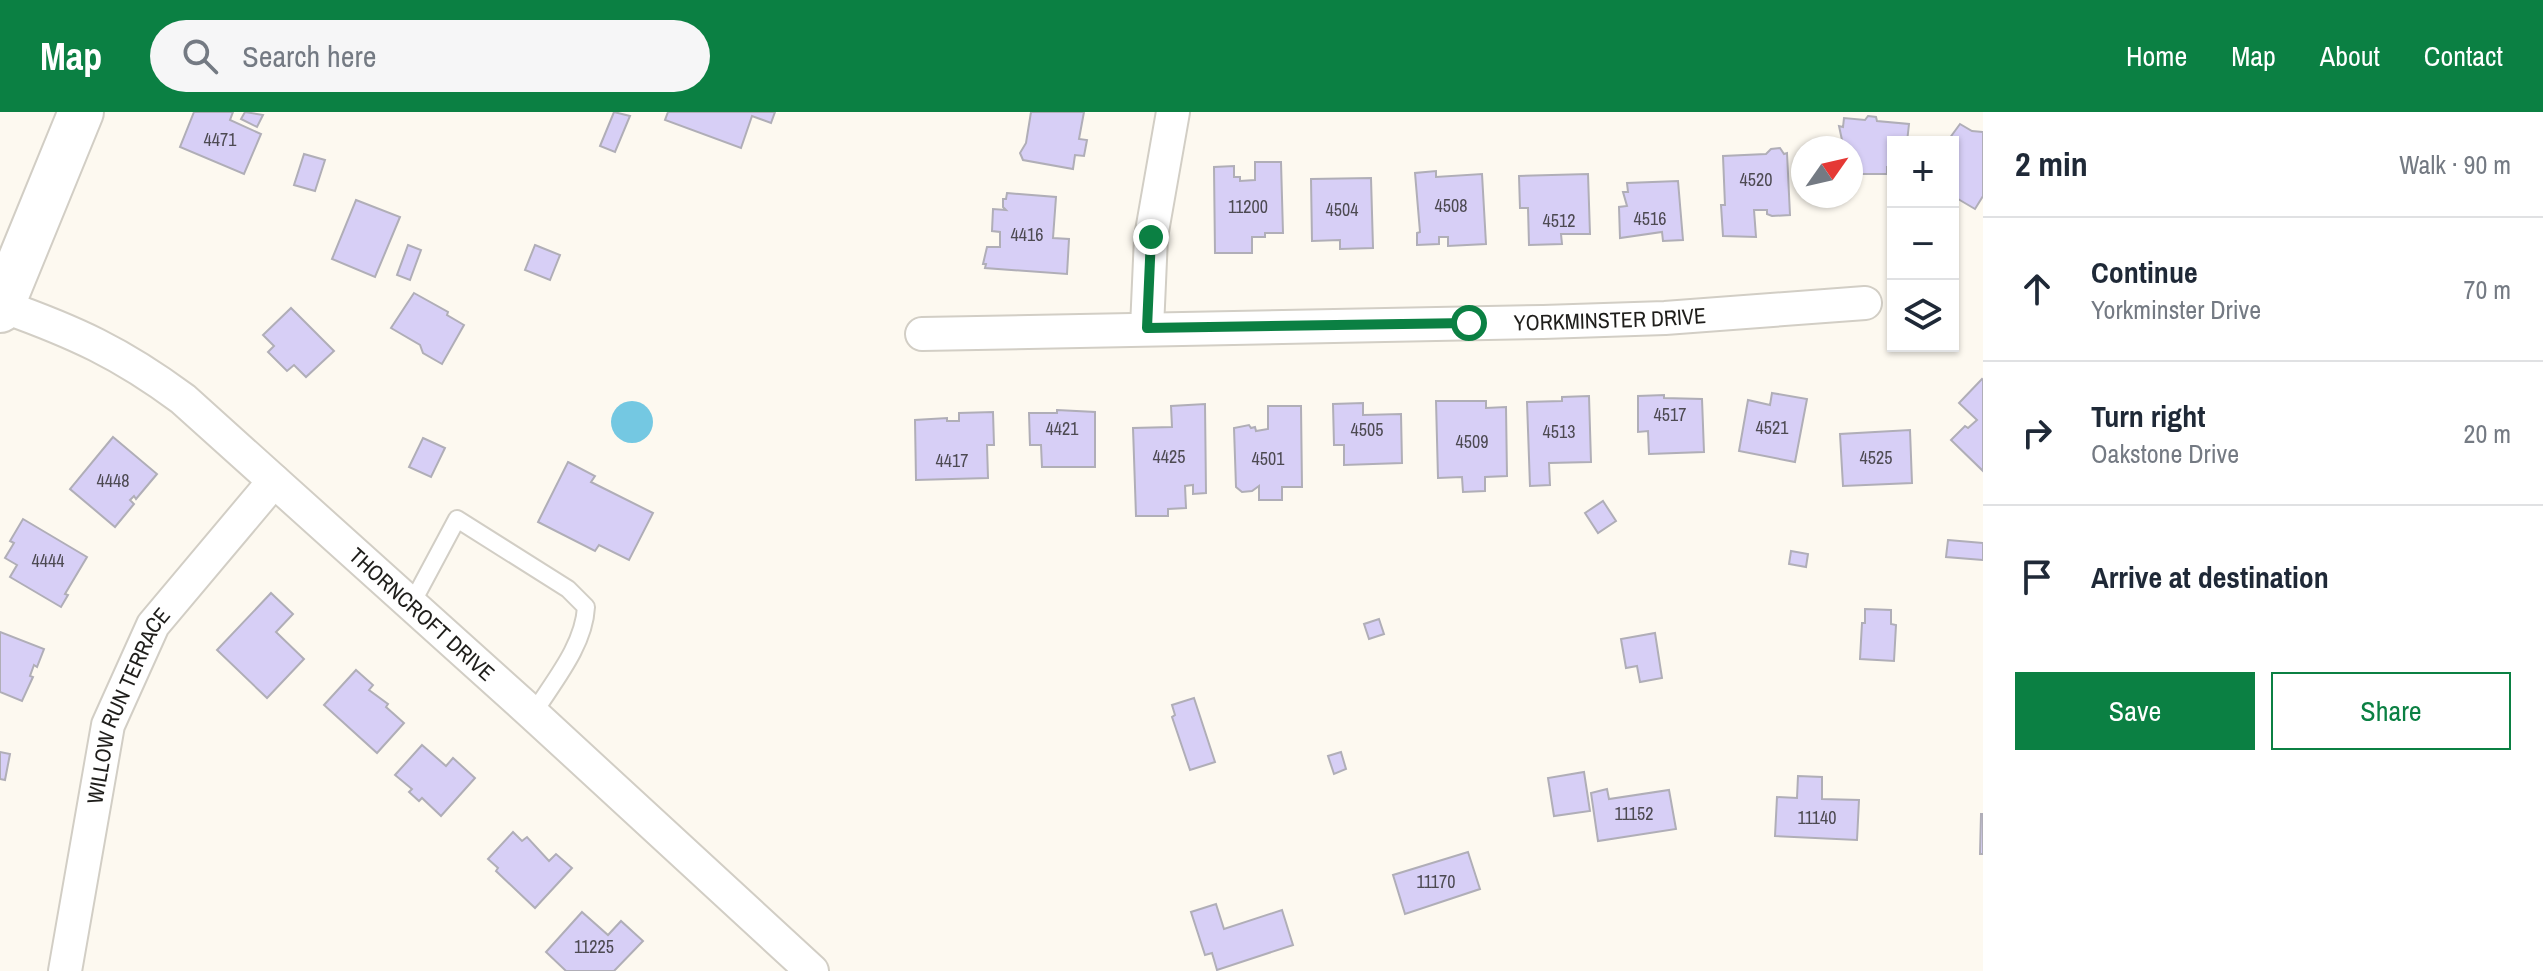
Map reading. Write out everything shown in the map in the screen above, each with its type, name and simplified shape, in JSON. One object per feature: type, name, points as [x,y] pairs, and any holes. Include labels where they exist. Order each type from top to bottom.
[{"type":"street","points":[[1,308],[81,112]]},
{"type":"street","points":[[1147,328],[1153,224],[1173,112]]},
{"type":"street","name":"YORKMINSTER DRIVE","points":[[922,334],[1656,318],[1865,303]]},
{"type":"street","name":"THORNCROFT DRIVE","points":[[1,308],[67,329],[141,367],[183,399],[533,714],[812,971]]},
{"type":"street","name":"WILLOW RUN TERRACE","points":[[65,971],[108,725],[153,625],[274,481]]},
{"type":"lane","points":[[411,605],[457,519],[568,589],[586,607],[585,623],[578,643],[533,714]]},
{"type":"water","points":[[632,401],[647,407],[653,422],[647,437],[632,443],[617,437],[611,422],[617,407]]},
{"type":"building","points":[[194,112],[233,112],[230,120],[261,134],[244,174],[180,147]]},
{"type":"building","points":[[245,112],[263,115],[257,127],[241,119]]},
{"type":"building","points":[[614,112],[630,116],[615,152],[600,146]]},
{"type":"building","points":[[668,112],[775,112],[771,123],[752,116],[741,148],[665,120]]},
{"type":"building","points":[[1031,112],[1084,112],[1079,139],[1087,140],[1084,156],[1075,155],[1073,169],[1023,160],[1020,153],[1026,143]]},
{"type":"building","points":[[1868,116],[1876,117],[1877,121],[1909,124],[1908,136],[1887,136],[1887,174],[1863,174],[1863,136],[1841,136],[1839,126],[1843,127],[1844,118],[1865,120]]},
{"type":"building","points":[[1960,124],[1972,131],[1983,132],[1983,196],[1975,209],[1959,200],[1959,136],[1951,136]]},
{"type":"building","points":[[1780,148],[1784,154],[1787,153],[1790,215],[1772,216],[1767,214],[1767,210],[1754,210],[1756,237],[1723,236],[1723,156],[1766,154],[1771,149]]},
{"type":"building","points":[[304,154],[325,160],[315,191],[294,185]]},
{"type":"building","points":[[1255,162],[1281,162],[1283,233],[1252,237],[1252,253],[1215,253],[1214,167],[1234,166],[1234,177],[1240,177],[1240,181],[1255,180]]},
{"type":"building","points":[[1436,171],[1436,177],[1482,174],[1486,244],[1448,246],[1448,237],[1439,237],[1439,244],[1417,245],[1417,233],[1420,232],[1415,173]]},
{"type":"building","points":[[1588,174],[1590,234],[1561,234],[1562,244],[1529,245],[1528,208],[1520,208],[1519,176]]},
{"type":"building","points":[[1371,178],[1373,248],[1340,249],[1340,240],[1312,241],[1311,179]]},
{"type":"building","points":[[1678,181],[1683,240],[1663,241],[1662,232],[1620,238],[1619,207],[1627,206],[1623,192],[1628,192],[1627,183]]},
{"type":"building","points":[[1007,193],[1056,197],[1053,238],[1069,239],[1067,274],[985,268],[987,247],[1000,247],[1000,232],[992,231],[993,209],[1006,210],[1003,199],[1006,199]]},
{"type":"building","points":[[356,200],[400,217],[375,277],[332,259]]},
{"type":"building","points":[[408,245],[421,250],[410,280],[397,275]]},
{"type":"building","points":[[535,245],[560,255],[550,280],[525,270]]},
{"type":"building","points":[[414,293],[464,325],[442,364],[423,353],[420,345],[391,328]]},
{"type":"building","points":[[291,308],[334,351],[306,377],[294,365],[287,371],[268,352],[274,346],[263,335]]},
{"type":"building","points":[[1982,379],[1983,471],[1951,440],[1965,426],[1968,428],[1977,420],[1959,403]]},
{"type":"building","points":[[1772,393],[1807,399],[1795,462],[1739,451],[1748,400],[1770,405]]},
{"type":"building","points":[[1664,395],[1664,398],[1702,399],[1704,452],[1649,454],[1648,431],[1638,432],[1638,396]]},
{"type":"building","points":[[1589,396],[1591,462],[1549,463],[1550,485],[1530,486],[1527,402]]},
{"type":"building","points":[[1436,401],[1486,401],[1486,408],[1506,407],[1507,476],[1485,477],[1485,491],[1463,492],[1462,477],[1438,478]]},
{"type":"building","points":[[1363,403],[1363,415],[1401,414],[1402,463],[1344,465],[1344,445],[1334,445],[1333,404]]},
{"type":"building","points":[[1205,404],[1206,493],[1193,494],[1193,485],[1185,486],[1186,508],[1168,509],[1168,516],[1136,516],[1133,428],[1172,427],[1171,406]]},
{"type":"building","points":[[1268,406],[1301,406],[1302,487],[1282,487],[1282,500],[1259,500],[1259,486],[1242,492],[1236,487],[1234,428],[1249,425],[1256,431],[1268,429]]},
{"type":"building","points":[[1057,410],[1095,412],[1095,467],[1042,467],[1041,445],[1030,445],[1029,413],[1057,413]]},
{"type":"building","points":[[993,412],[994,445],[987,445],[988,478],[916,480],[915,420],[947,418],[947,421],[959,421],[959,413]]},
{"type":"building","points":[[1910,430],[1912,483],[1843,486],[1840,434]]},
{"type":"building","points":[[113,437],[157,474],[136,499],[134,496],[130,500],[134,504],[115,527],[70,489]]},
{"type":"building","points":[[423,438],[445,448],[431,477],[409,467]]},
{"type":"building","points":[[568,462],[595,476],[591,482],[653,513],[629,560],[599,545],[595,551],[538,522]]},
{"type":"building","points":[[1603,501],[1616,521],[1598,533],[1585,513]]},
{"type":"building","points":[[23,519],[87,557],[65,594],[68,595],[61,607],[10,577],[17,565],[5,558],[14,543],[10,541]]},
{"type":"building","points":[[1948,540],[1983,543],[1983,560],[1946,557]]},
{"type":"building","points":[[1791,551],[1808,554],[1806,567],[1789,564]]},
{"type":"building","points":[[271,593],[293,614],[276,632],[304,659],[267,698],[217,650]]},
{"type":"building","points":[[1865,609],[1891,610],[1891,624],[1896,625],[1894,661],[1860,659]]},
{"type":"building","points":[[1379,619],[1384,634],[1369,639],[1364,624]]},
{"type":"building","points":[[0,632],[44,649],[37,667],[34,665],[30,676],[33,677],[22,701],[0,692]]},
{"type":"building","points":[[1655,633],[1662,678],[1640,682],[1637,666],[1626,668],[1621,639]]},
{"type":"building","points":[[356,670],[373,685],[369,690],[388,704],[386,707],[404,723],[377,753],[324,705]]},
{"type":"building","points":[[1194,698],[1215,762],[1190,770],[1172,717],[1175,715],[1172,705]]},
{"type":"building","points":[[422,745],[446,766],[453,758],[475,778],[441,816],[422,798],[419,801],[409,792],[412,789],[395,775]]},
{"type":"building","points":[[0,752],[10,754],[5,780],[0,779]]},
{"type":"building","points":[[1341,752],[1346,769],[1334,774],[1328,756]]},
{"type":"building","points":[[1584,772],[1590,811],[1554,816],[1548,778]]},
{"type":"building","points":[[1798,776],[1822,777],[1822,799],[1859,800],[1857,840],[1775,836],[1777,797],[1797,798]]},
{"type":"building","points":[[1607,789],[1609,799],[1669,790],[1676,829],[1598,841],[1591,793]]},
{"type":"building","points":[[1983,814],[1983,854],[1980,854]]},
{"type":"building","points":[[513,832],[522,841],[527,837],[549,861],[556,854],[572,868],[535,908],[496,871],[498,868],[488,859]]},
{"type":"building","points":[[1468,852],[1480,889],[1405,914],[1393,875]]},
{"type":"building","points":[[1216,904],[1224,929],[1282,910],[1293,945],[1217,970],[1212,953],[1205,955],[1191,912]]},
{"type":"building","points":[[582,912],[608,935],[621,921],[643,941],[614,971],[566,971],[546,952]]},
{"type":"route","points":[[1151,237],[1147,328],[1469,323]]}]
